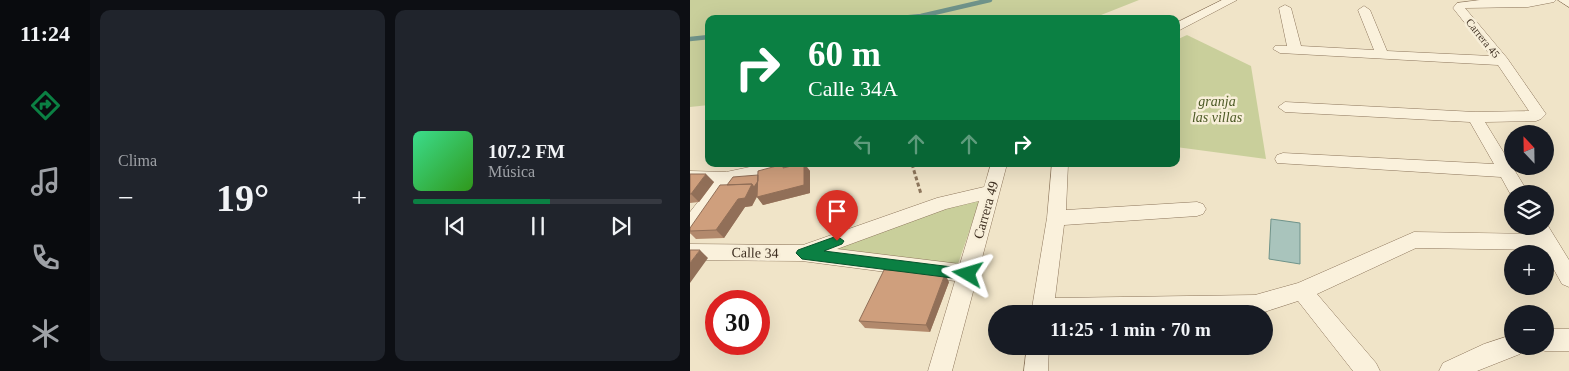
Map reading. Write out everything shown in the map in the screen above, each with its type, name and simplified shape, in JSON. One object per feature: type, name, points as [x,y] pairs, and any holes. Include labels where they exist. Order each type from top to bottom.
[{"type":"street","points":[[1180,26],[1230,0]]},
{"type":"street","name":"Carrera 45","points":[[1475,117],[1532,117],[1538,114],[1502,61],[1459,8],[1461,5],[1473,2],[1550,0]]},
{"type":"street","points":[[1564,0],[1569,4]]},
{"type":"street","points":[[1285,8],[1295,50]]},
{"type":"street","points":[[1364,10],[1382,54]]},
{"type":"street","points":[[1280,49],[1502,61]]},
{"type":"street","points":[[1285,107],[1475,117],[1504,168]]},
{"type":"street","points":[[1283,159],[1504,171]]},
{"type":"street","points":[[690,178],[726,178],[777,167]]},
{"type":"street","name":"Carrera 49","points":[[940,371],[998,167]]},
{"type":"street","points":[[1043,305],[1056,218],[1060,167]]},
{"type":"street","points":[[690,226],[726,178]]},
{"type":"street","points":[[802,253],[943,203],[992,192]]},
{"type":"street","points":[[1056,218],[1197,209]]},
{"type":"street","points":[[1255,305],[1302,291],[1414,240],[1522,235]]},
{"type":"street","points":[[1545,235],[1569,278]]},
{"type":"street","name":"Calle 34","points":[[690,252],[802,253],[968,274]]},
{"type":"street","points":[[1302,291],[1368,371]]},
{"type":"street","points":[[1554,340],[1569,340]]},
{"type":"street","points":[[1451,371],[1504,348]]},
{"type":"street","points":[[1036,371],[1037,355]]},
{"type":"path","points":[[913,167],[925,209]]},
{"type":"green space","points":[[690,0],[1139,0],[1101,15],[705,15],[705,105],[690,107]]},
{"type":"green space","name":"granja las villas","points":[[1187,35],[1251,66],[1266,159],[1180,148],[1180,38]]},
{"type":"green space","points":[[980,200],[958,264],[825,251],[942,208]]},
{"type":"water","points":[[1271,219],[1300,223],[1300,264],[1269,259]]},
{"type":"building","points":[[773,167],[804,167],[804,185],[757,197],[758,171]]},
{"type":"building","points":[[690,174],[706,174],[691,194],[690,194]]},
{"type":"building","points":[[758,175],[758,181],[754,187],[752,184],[727,185],[733,177]]},
{"type":"building","points":[[752,184],[745,198],[738,199],[716,230],[690,231],[690,228],[720,185]]},
{"type":"building","points":[[690,250],[700,250],[690,263]]},
{"type":"building","points":[[884,270],[945,274],[926,325],[859,321]]},
{"type":"waterway","points":[[925,15],[990,0]]},
{"type":"waterway","points":[[690,39],[705,37]]},
{"type":"route","points":[[837,241],[802,253],[968,274]]}]
